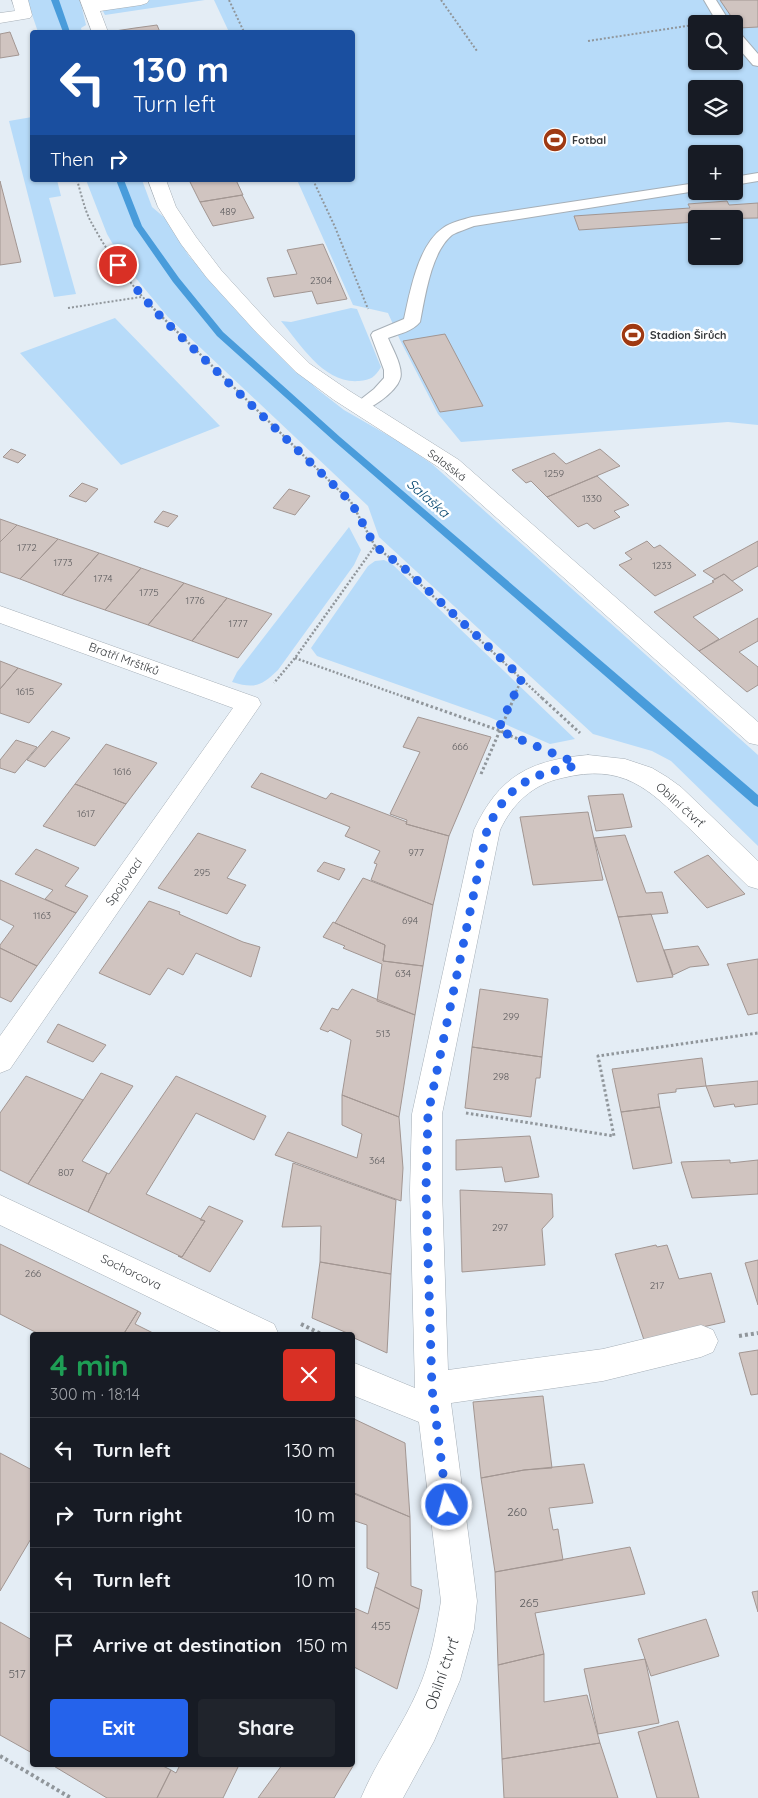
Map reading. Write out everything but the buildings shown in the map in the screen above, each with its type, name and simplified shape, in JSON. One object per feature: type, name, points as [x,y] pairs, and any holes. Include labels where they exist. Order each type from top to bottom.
[{"type":"street","points":[[99,30],[90,3],[141,0]]},
{"type":"street","points":[[0,18],[22,8]]},
{"type":"street","name":"Salašská","points":[[158,182],[167,207],[188,240],[214,274],[303,368],[450,465],[758,736]]},
{"type":"street","name":"Bratří Mrštíků","points":[[0,614],[248,704]]},
{"type":"street","name":"Spojovací","points":[[0,1060],[248,704]]},
{"type":"street","name":"Obilní čtvrť","points":[[381,1798],[425,1721],[446,1667],[456,1631],[459,1601],[433,1399],[426,1190],[428,1107],[487,830],[501,805],[516,788],[536,775],[551,770],[576,766],[614,767],[630,770],[659,784],[758,878]]},
{"type":"street","name":"Sochorcova","points":[[0,1208],[256,1332]]},
{"type":"street","points":[[355,1379],[413,1404],[603,1365],[701,1341]]},
{"type":"lane","points":[[710,0],[719,15]]},
{"type":"lane","points":[[743,45],[758,62]]},
{"type":"lane","points":[[743,180],[758,177]]},
{"type":"lane","points":[[360,407],[380,393],[392,379],[392,370],[379,335],[396,330],[412,322],[425,266],[444,234],[457,226],[472,222],[688,188]]},
{"type":"path","points":[[229,0],[243,30]]},
{"type":"path","points":[[441,0],[477,51]]},
{"type":"path","points":[[588,41],[688,26]]},
{"type":"path","points":[[78,182],[89,219],[118,265],[142,296],[351,502],[375,546],[404,568],[614,767]]},
{"type":"path","points":[[314,182],[335,227],[379,335]]},
{"type":"path","points":[[68,308],[142,296]]},
{"type":"path","points":[[248,704],[273,684],[295,658],[375,546]]},
{"type":"path","points":[[295,658],[498,730],[569,760],[576,766]]},
{"type":"path","points":[[498,730],[522,678]]},
{"type":"path","points":[[428,1107],[614,1136],[598,1056],[758,1032]]},
{"type":"path","points":[[0,1756],[71,1798]]},
{"type":"shaded area","points":[[27,0],[80,0],[86,25],[81,28],[82,30],[37,30]]},
{"type":"shaded area","points":[[97,0],[205,0],[105,15]]},
{"type":"shaded area","points":[[214,0],[758,0],[758,425],[728,422],[461,442],[438,414],[388,313],[353,305],[298,182],[355,182],[355,30],[228,30]]},
{"type":"shaded area","points":[[30,117],[30,182],[58,182],[61,196],[49,198],[76,294],[54,297],[9,121]]},
{"type":"shaded area","points":[[87,182],[143,182],[152,207],[165,218],[189,256],[264,338],[317,389],[344,410],[398,441],[432,464],[758,755],[758,846],[671,761],[652,751],[593,734],[379,537],[368,506],[168,317],[125,265],[107,234]]},
{"type":"shaded area","points":[[351,308],[357,309],[381,367],[370,379],[363,381],[346,380],[324,370],[305,351],[281,321],[291,322]]},
{"type":"shaded area","points":[[115,318],[220,426],[121,465],[20,353]]},
{"type":"shaded area","points":[[349,527],[361,550],[354,565],[278,670],[267,680],[257,685],[232,682],[237,672]]},
{"type":"shaded area","points":[[384,560],[392,564],[575,739],[550,744],[489,717],[317,656],[311,648],[368,566],[375,561]]},
{"type":"waterway","name":"Salaška","points":[[55,0],[66,30]]},
{"type":"waterway","name":"Salaška","points":[[121,182],[138,226],[176,280],[220,334],[337,439],[758,802]]},
{"type":"place","name":"Fotbal","points":[[555,140]]},
{"type":"place","name":"Stadion Širůch","points":[[633,335]]},
{"type":"route","points":[[118,265],[161,317],[351,502],[375,546],[404,568],[522,678],[498,730],[569,760],[576,766],[551,770],[536,775],[516,788],[501,805],[487,830],[428,1107],[426,1190],[432,1389],[447,1505]]}]
